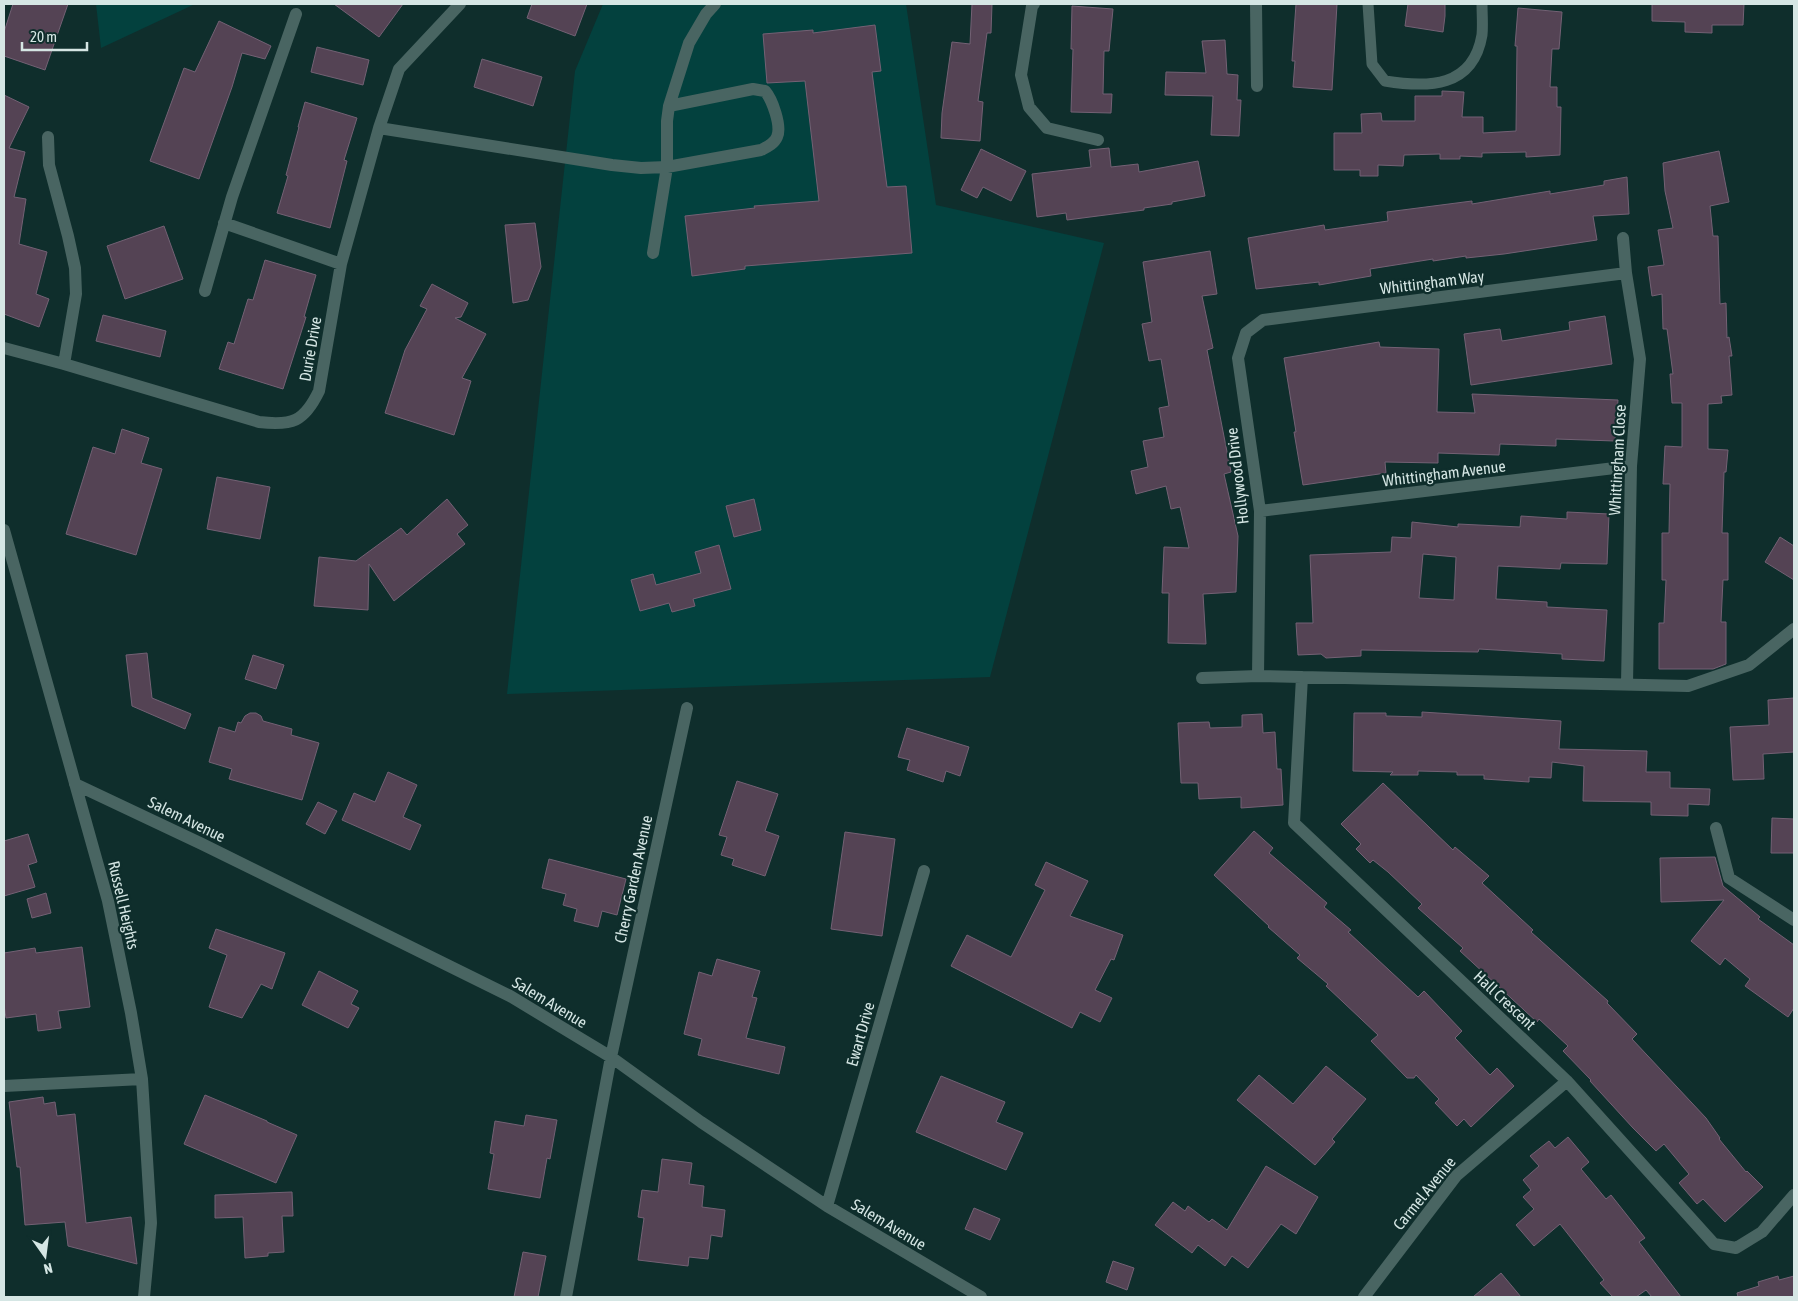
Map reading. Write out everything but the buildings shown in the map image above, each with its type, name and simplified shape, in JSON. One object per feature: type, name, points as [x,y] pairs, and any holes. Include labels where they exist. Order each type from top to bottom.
[{"type":"street","name":"Durie Drive","points":[[4,348],[258,422],[279,425],[298,419],[312,407],[319,391],[341,264],[379,128],[399,69],[460,4]]},
{"type":"street","points":[[654,253],[667,167],[667,121],[669,106],[689,43],[706,14],[715,4]]},
{"type":"street","points":[[1034,4],[1032,6],[1020,75],[1029,107],[1047,128],[1098,140]]},
{"type":"street","points":[[1256,4],[1257,86]]},
{"type":"street","points":[[205,291],[232,197],[296,14]]},
{"type":"street","points":[[379,128],[612,166],[641,168],[667,167],[761,150],[771,145],[776,139],[779,129],[770,97],[765,90],[753,89],[669,106]]},
{"type":"street","points":[[48,137],[49,165],[75,268],[76,294],[64,364]]},
{"type":"street","points":[[224,223],[341,264]]},
{"type":"street","name":"Whittingham Close","points":[[1623,238],[1626,273],[1640,359],[1631,466],[1627,684]]},
{"type":"street","name":"Whittingham Way","points":[[1246,333],[1263,320],[1626,273]]},
{"type":"street","name":"Hollywood Drive","points":[[1246,333],[1238,358],[1260,511],[1258,676]]},
{"type":"street","name":"Whittingham Avenue","points":[[1260,511],[1631,466]]},
{"type":"street","name":"Russell Heights","points":[[4,530],[108,901],[131,1013],[142,1079],[150,1222],[144,1297]]},
{"type":"street","points":[[1202,678],[1258,676],[1688,686],[1749,665],[1794,629]]},
{"type":"street","name":"Hall Crescent","points":[[1302,677],[1294,823],[1566,1081],[1714,1244],[1736,1248],[1762,1232],[1794,1195]]},
{"type":"street","name":"Cherry Garden Avenue","points":[[567,1294],[611,1057],[687,708]]},
{"type":"street","name":"Salem Avenue","points":[[75,784],[202,844],[510,996],[611,1057],[701,1122],[827,1206],[980,1297]]},
{"type":"street","points":[[1716,828],[1729,878],[1794,920]]},
{"type":"street","name":"Ewart Drive","points":[[827,1206],[924,871]]},
{"type":"street","points":[[4,1086],[142,1079]]},
{"type":"street","name":"Carmel Avenue","points":[[1364,1297],[1456,1176],[1566,1081]]},
{"type":"lane","points":[[1368,4],[1372,64],[1384,82],[1407,85],[1438,84],[1460,76],[1475,59],[1482,35],[1482,4]]},
{"type":"shaded area","points":[[96,4],[195,4],[101,48]]},
{"type":"shaded area","points":[[603,4],[906,4],[936,205],[1104,243],[990,677],[507,694],[575,71]]}]
